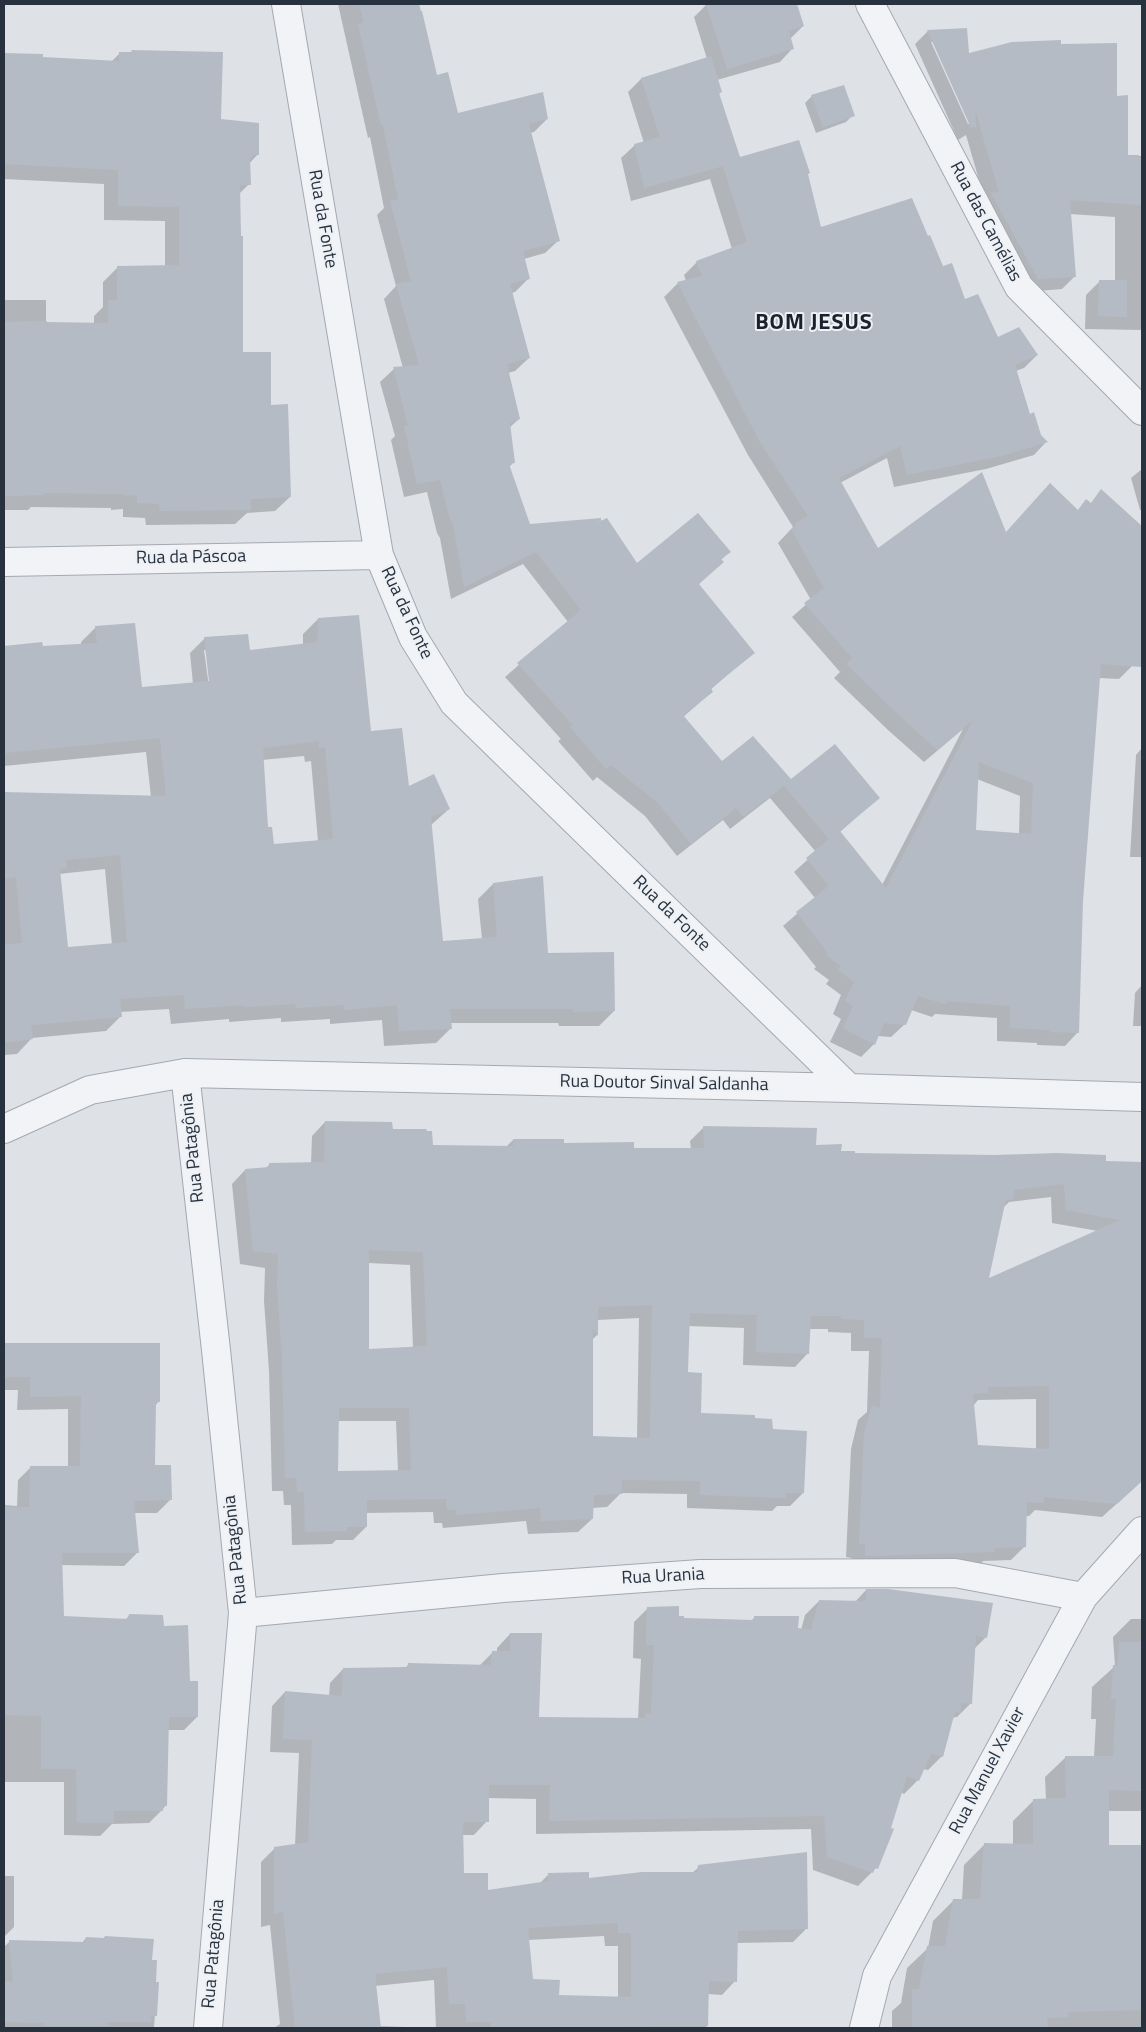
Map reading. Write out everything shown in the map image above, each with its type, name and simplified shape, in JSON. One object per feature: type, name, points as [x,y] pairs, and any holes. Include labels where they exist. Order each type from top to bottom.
[{"type":"street","name":"Rua da Fonte","points":[[286,4],[379,555],[413,637],[454,703],[849,1088]]},
{"type":"street","name":"Rua das Camélias","points":[[870,4],[1019,287],[1142,411]]},
{"type":"street","name":"Rua da Páscoa","points":[[4,562],[379,555]]},
{"type":"street","name":"Rua Doutor Sinval Saldanha","points":[[4,1128],[90,1090],[185,1074],[849,1088],[1142,1097]]},
{"type":"street","name":"Rua Patagônia","points":[[185,1074],[216,1350],[242,1613],[208,2028]]},
{"type":"street","name":"Rua Manuel Xavier","points":[[864,2028],[877,1976],[1083,1596],[1142,1531]]},
{"type":"street","name":"Rua Urania","points":[[242,1613],[503,1588],[700,1574],[955,1573],[1083,1596]]},
{"type":"building","points":[[359,4],[419,4],[437,75],[448,72],[458,113],[543,92],[548,119],[529,124],[560,241],[523,251],[530,279],[510,284],[530,358],[507,364],[520,419],[510,423],[515,463],[509,464],[530,524],[601,518],[601,521],[607,518],[637,563],[698,513],[731,552],[721,559],[724,562],[699,584],[755,653],[711,688],[713,692],[683,715],[722,761],[753,736],[791,779],[835,744],[880,798],[840,831],[886,888],[973,720],[937,750],[846,664],[852,658],[804,603],[824,588],[791,529],[796,526],[795,523],[808,516],[760,442],[677,282],[702,276],[696,261],[747,242],[723,166],[644,188],[634,144],[660,137],[641,78],[711,56],[722,92],[719,93],[740,157],[799,140],[810,173],[808,174],[821,227],[912,198],[943,266],[952,263],[965,299],[978,294],[998,337],[1019,327],[1038,355],[1015,365],[1030,414],[1034,412],[1041,435],[1048,442],[1001,456],[907,475],[900,446],[839,478],[878,548],[982,472],[1006,532],[1050,483],[1078,510],[1086,499],[1091,503],[1101,489],[1142,526],[1142,667],[1101,664],[1083,901],[1079,1033],[1010,1028],[1010,1006],[947,1001],[946,1004],[918,996],[906,1025],[884,1023],[875,1045],[843,1028],[853,1006],[845,1001],[854,982],[838,970],[841,966],[826,955],[828,953],[796,912],[829,886],[806,858],[829,839],[784,786],[743,817],[736,808],[691,844],[658,803],[611,765],[606,769],[570,727],[573,725],[517,663],[581,610],[536,552],[464,587],[453,524],[450,520],[440,480],[417,484],[404,426],[408,425],[393,367],[419,365],[396,284],[411,281],[390,201],[398,199],[383,125],[381,126],[358,24],[364,23]],"holes":[[[979,762],[1033,783],[1031,834],[976,830]]]},
{"type":"building","points":[[706,4],[797,4],[804,26],[789,31],[794,49],[727,69]]},
{"type":"building","points":[[967,28],[969,53],[1012,42],[1061,40],[1061,44],[1117,43],[1117,96],[1128,95],[1128,155],[1139,155],[1142,158],[1142,205],[1070,200],[1076,277],[1038,279],[991,193],[999,192],[975,109],[976,127],[971,128],[927,30]]},
{"type":"building","points":[[131,50],[223,52],[221,119],[259,123],[259,155],[252,155],[252,158],[250,158],[251,185],[240,185],[241,236],[243,236],[243,352],[271,352],[271,405],[288,404],[291,497],[251,499],[251,510],[160,511],[159,504],[137,503],[137,495],[125,496],[125,494],[44,493],[44,495],[4,496],[4,322],[108,323],[108,300],[117,300],[117,266],[179,265],[179,207],[118,206],[118,170],[4,164],[4,53],[43,54],[43,57],[119,61],[119,52],[132,52]]},
{"type":"building","points":[[844,85],[855,116],[823,127],[811,95]]},
{"type":"building","points":[[1099,280],[1127,280],[1127,317],[1098,316]]},
{"type":"building","points":[[359,615],[371,731],[402,728],[409,786],[434,774],[450,809],[431,817],[443,941],[497,937],[493,883],[543,876],[548,953],[614,952],[615,1011],[573,1012],[573,1009],[450,1009],[452,1029],[399,1031],[397,1005],[345,1010],[344,1005],[296,1008],[295,1004],[185,1009],[184,995],[120,999],[122,1017],[31,1025],[33,1039],[4,1043],[4,945],[22,943],[16,877],[4,879],[4,792],[166,796],[160,738],[4,753],[4,646],[42,642],[43,646],[97,643],[95,626],[135,623],[142,687],[209,681],[204,637],[248,634],[250,650],[317,642],[318,618]],"holes":[[[319,741],[319,748],[325,747],[333,839],[274,844],[272,827],[268,827],[263,748]],[[120,855],[127,942],[68,947],[60,869],[67,868],[66,860]]]},
{"type":"building","points":[[325,1121],[392,1122],[393,1129],[426,1129],[427,1131],[432,1131],[433,1145],[513,1146],[513,1139],[564,1139],[564,1143],[634,1142],[634,1148],[704,1148],[703,1126],[817,1128],[816,1145],[842,1144],[841,1151],[855,1151],[855,1153],[994,1155],[1057,1153],[1106,1155],[1106,1161],[1142,1162],[1142,1481],[1117,1504],[1044,1497],[1044,1503],[1027,1502],[1026,1547],[994,1548],[995,1552],[865,1556],[865,1544],[859,1544],[864,1434],[872,1405],[880,1408],[882,1338],[864,1338],[864,1320],[841,1319],[841,1316],[812,1316],[809,1354],[756,1352],[757,1315],[690,1313],[688,1372],[702,1373],[701,1413],[755,1415],[755,1418],[772,1419],[773,1429],[807,1431],[804,1493],[786,1493],[786,1498],[700,1495],[700,1481],[622,1480],[622,1494],[594,1495],[593,1519],[541,1521],[540,1508],[456,1515],[456,1510],[447,1510],[446,1499],[367,1500],[367,1527],[347,1527],[347,1531],[305,1532],[304,1492],[297,1492],[296,1478],[285,1478],[282,1357],[277,1286],[278,1254],[253,1251],[245,1169],[269,1167],[269,1163],[324,1162]],"holes":[[[1064,1184],[1066,1210],[1120,1220],[989,1278],[1006,1199],[1013,1200],[1014,1190]],[[369,1250],[423,1252],[427,1346],[369,1349]],[[652,1305],[650,1438],[593,1436],[593,1329],[598,1336],[598,1307]],[[1049,1386],[1049,1449],[978,1445],[973,1394],[988,1393],[988,1387]],[[339,1408],[409,1408],[411,1470],[338,1471]]]},
{"type":"building","points":[[6,1343],[160,1343],[160,1402],[156,1402],[155,1465],[171,1465],[172,1500],[134,1501],[139,1553],[62,1553],[64,1616],[128,1619],[129,1614],[163,1615],[164,1626],[188,1625],[190,1681],[198,1681],[198,1717],[169,1717],[167,1806],[163,1805],[163,1811],[114,1811],[114,1823],[77,1823],[76,1769],[41,1769],[41,1716],[4,1715],[4,1507],[29,1507],[30,1466],[80,1466],[81,1396],[30,1397],[30,1377],[4,1377],[4,1348],[6,1348]]},
{"type":"building","points":[[866,1589],[888,1589],[993,1603],[987,1638],[976,1636],[972,1704],[961,1703],[961,1713],[955,1712],[943,1757],[931,1754],[919,1781],[907,1776],[891,1828],[894,1829],[878,1869],[875,1868],[873,1873],[827,1857],[824,1816],[549,1821],[550,1785],[489,1785],[489,1822],[463,1822],[464,1873],[488,1873],[488,1890],[548,1881],[548,1873],[589,1872],[589,1878],[642,1872],[697,1872],[698,1865],[807,1852],[808,1929],[738,1931],[737,1982],[709,1981],[708,2026],[491,2027],[491,2022],[466,2022],[465,2004],[449,2004],[447,1967],[375,1974],[381,2028],[295,2028],[283,1912],[274,1914],[274,1847],[308,1842],[312,1740],[283,1739],[285,1691],[342,1696],[343,1668],[408,1667],[408,1663],[491,1665],[492,1651],[510,1651],[510,1633],[542,1633],[539,1717],[645,1718],[645,1713],[651,1714],[654,1645],[646,1645],[647,1607],[679,1606],[679,1616],[684,1616],[684,1618],[754,1620],[754,1616],[799,1616],[798,1628],[811,1630],[819,1600],[866,1601]],"holes":[[[618,1923],[618,1933],[631,1933],[631,1997],[559,1995],[560,1980],[533,1979],[528,1928]]]},
{"type":"building","points":[[1119,1642],[1142,1642],[1142,1791],[1109,1790],[1109,1845],[1142,1845],[1142,2010],[1068,2012],[1069,2017],[1047,2018],[1048,2028],[912,2028],[912,1989],[919,1989],[927,1946],[945,1946],[953,1899],[980,1899],[984,1843],[1033,1844],[1033,1799],[1066,1798],[1065,1756],[1113,1756],[1116,1699],[1111,1699],[1113,1665],[1118,1665]]},
{"type":"building","points":[[105,1936],[154,1939],[152,1960],[157,1960],[156,1982],[159,1982],[157,2016],[151,2016],[151,2022],[107,2022],[108,2026],[44,2026],[44,2023],[4,2022],[4,1981],[13,1982],[9,1940],[85,1942],[86,1937],[104,1938]]},
{"type":"district","name":"BOM JESUS","points":[[814,324]]}]
